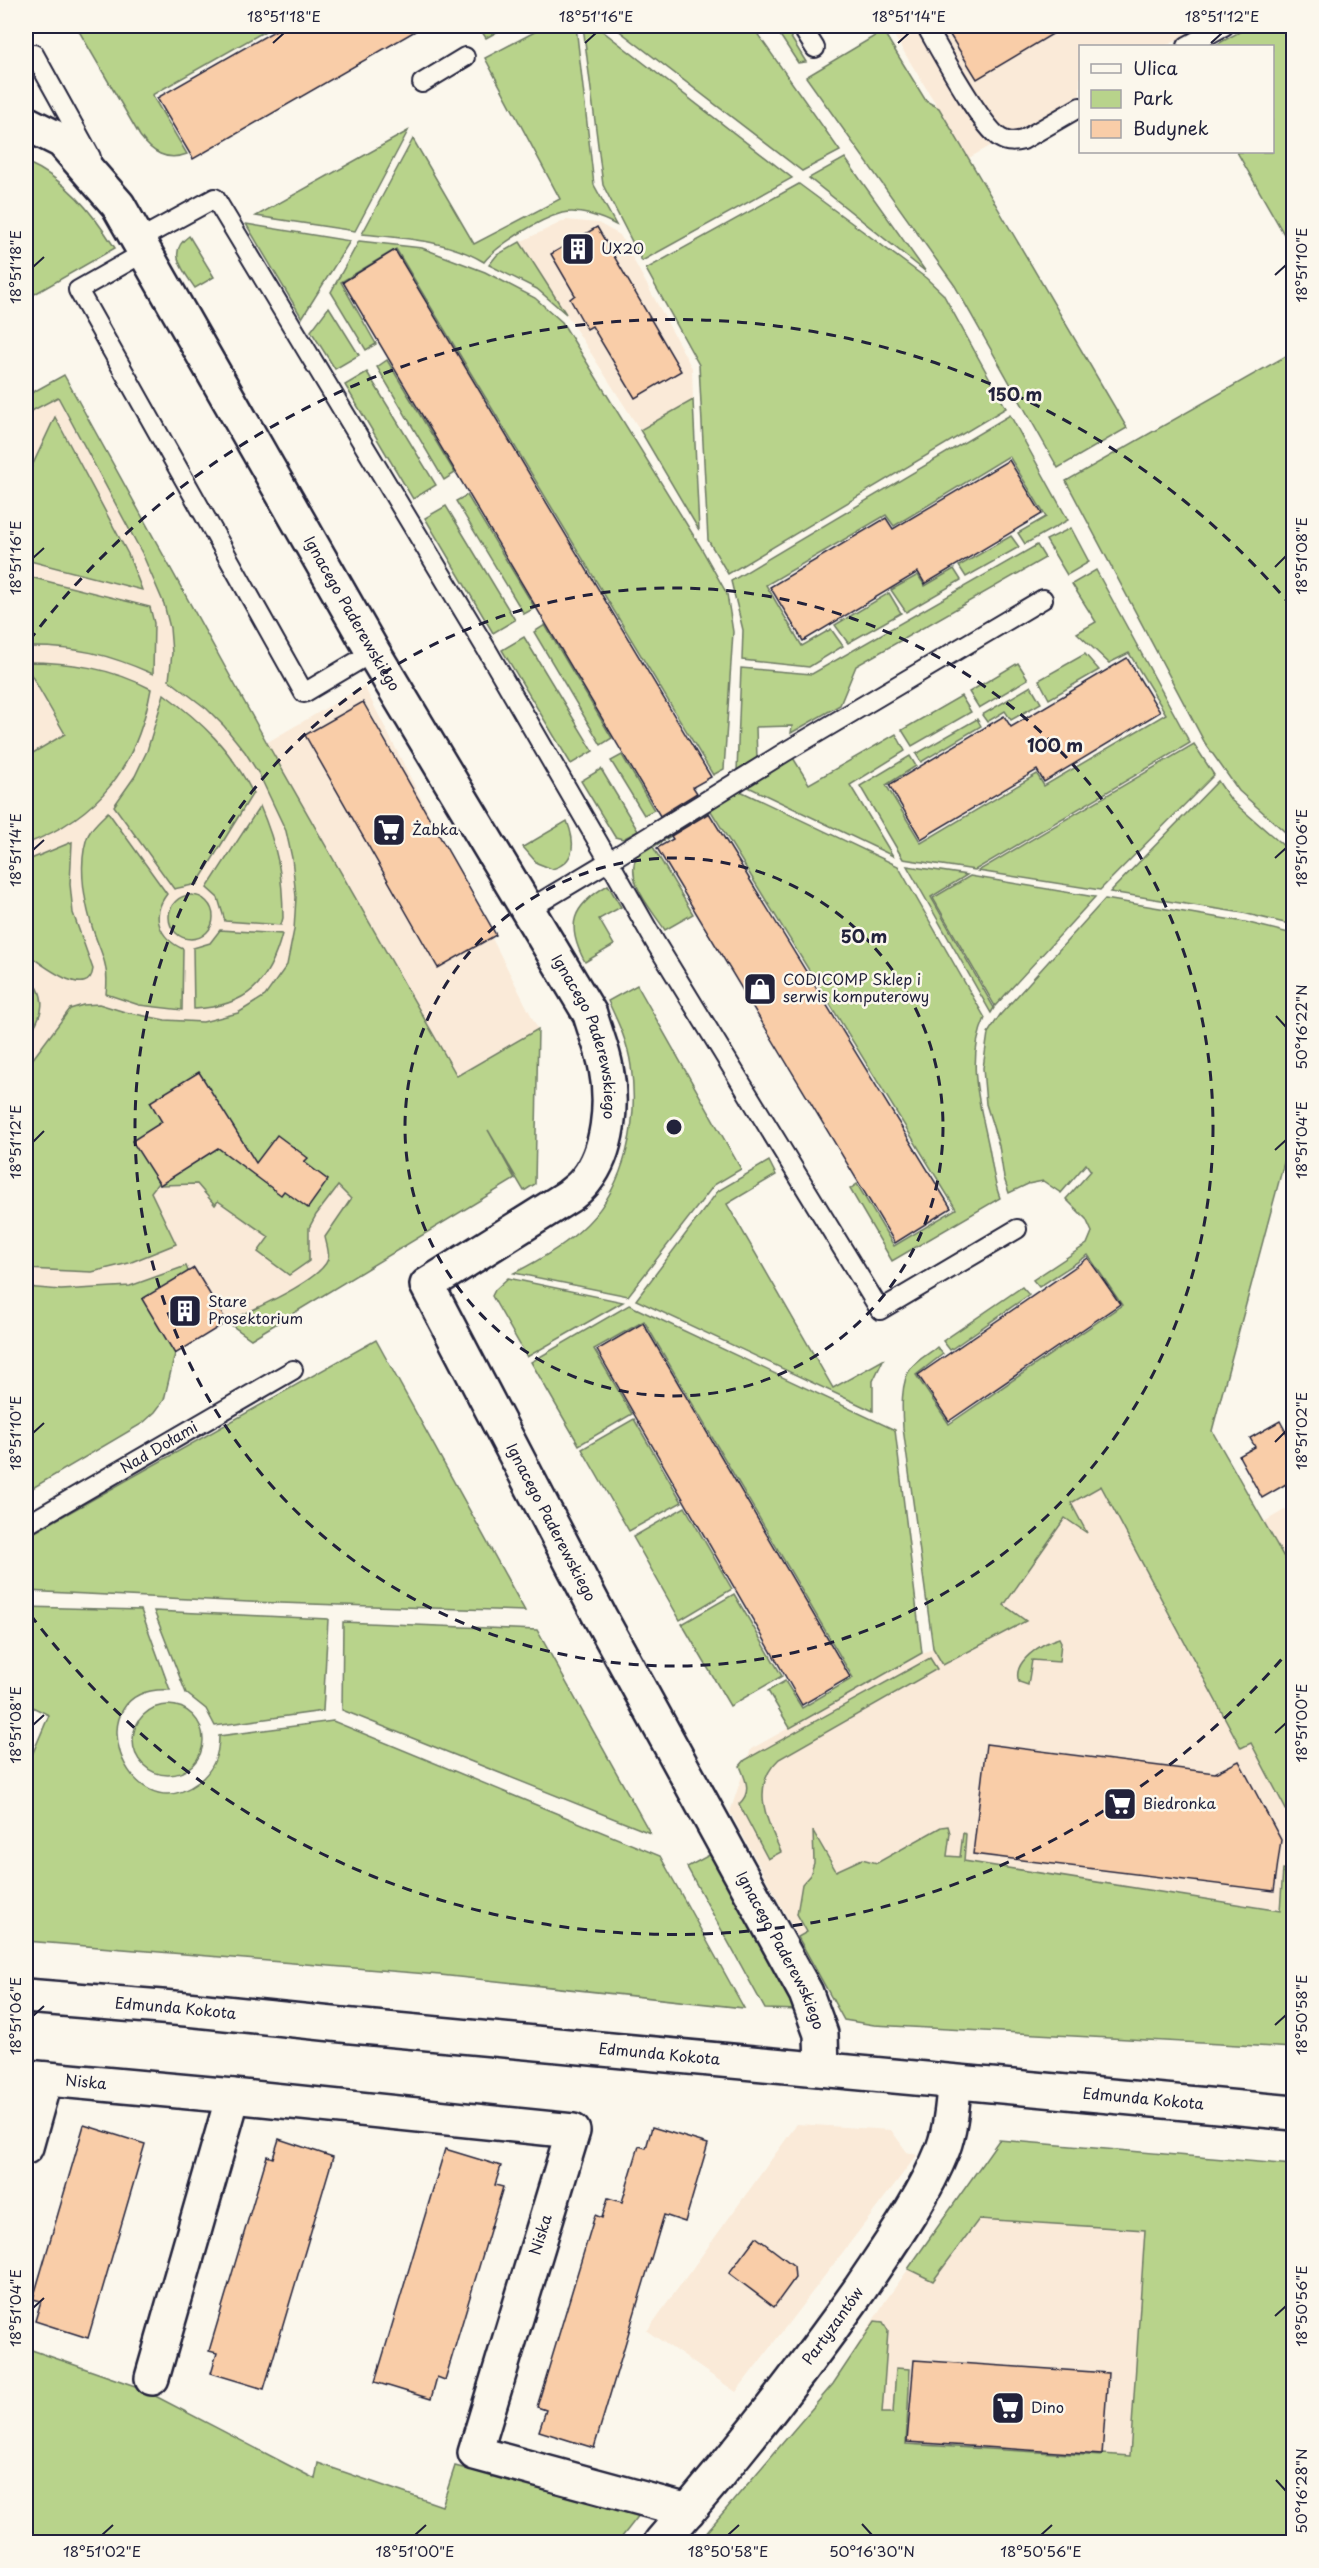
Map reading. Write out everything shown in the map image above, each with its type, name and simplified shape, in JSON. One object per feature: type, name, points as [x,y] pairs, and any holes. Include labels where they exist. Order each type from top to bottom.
[{"type":"street","name":"Ignacego Paderewskiego","points":[[26,123],[62,141],[118,205],[372,652],[529,909],[590,1014],[606,1067],[609,1106],[608,1124],[600,1153],[587,1179],[569,1196],[427,1285],[600,1617],[799,1979],[819,2025],[822,2069]]},
{"type":"street","name":"Edmunda Kokota","points":[[26,1996],[1293,2113]]},
{"type":"street","name":"Niska","points":[[26,2147],[35,2078],[573,2131],[475,2453],[688,2511]]},
{"type":"street","name":"Partyzantów","points":[[661,2542],[807,2364],[912,2210],[943,2149],[951,2120],[954,2082]]},
{"type":"street","points":[[152,2378],[233,2096]]},
{"type":"lane","points":[[801,26],[815,48]]},
{"type":"lane","points":[[926,26],[986,124],[1002,140],[1013,142],[1023,140],[1079,108]]},
{"type":"lane","points":[[1189,45],[1224,26]]},
{"type":"lane","points":[[28,51],[118,205]]},
{"type":"lane","points":[[422,83],[465,57]]},
{"type":"lane","points":[[372,652],[304,693],[78,290],[215,198],[487,650],[655,942],[880,1310],[1017,1229]]},
{"type":"lane","points":[[529,909],[785,752],[1043,599]]},
{"type":"lane","name":"Nad Dołami","points":[[26,1525],[293,1370]]},
{"type":"shaded area","points":[[888,26],[1203,26],[1168,45],[1079,45],[1079,96],[969,158]]},
{"type":"shaded area","points":[[566,220],[598,223],[620,235],[692,368],[693,400],[640,430],[520,242]]},
{"type":"shaded area","points":[[64,375],[266,743],[364,686],[538,1029],[458,1076],[515,1179],[251,1339],[227,1322],[194,1268],[143,1299],[155,1412],[143,1423],[26,1492],[26,396]]},
{"type":"shaded area","points":[[1101,1486],[1241,1747],[1251,1742],[1293,1823],[1293,1912],[956,1860],[798,1937],[730,1812],[751,1749],[933,1648],[943,1664],[1026,1621],[1003,1605],[1065,1518],[1086,1532],[1071,1503]]},
{"type":"shaded area","points":[[1293,1505],[1293,1573],[1264,1522]]},
{"type":"shaded area","points":[[797,2124],[891,2130],[907,2152],[917,2155],[736,2392],[647,2331]]},
{"type":"shaded area","points":[[980,2170],[1193,2188],[1167,2481],[774,2452],[833,2384],[886,2300]]},
{"type":"green space","points":[[76,26],[274,26],[152,95],[187,154],[172,157],[155,151],[140,136]]},
{"type":"green space","points":[[478,26],[508,26],[486,38]]},
{"type":"green space","points":[[546,26],[576,26],[594,185],[616,225],[590,214],[562,213],[520,233],[484,262],[456,249],[440,245],[362,234],[413,139],[474,244],[560,199],[485,58]]},
{"type":"green space","points":[[583,26],[596,26],[792,178],[642,261],[603,185]]},
{"type":"green space","points":[[613,26],[752,26],[840,151],[802,171]]},
{"type":"green space","points":[[774,26],[784,26],[806,62],[798,63]]},
{"type":"green space","points":[[1250,26],[1293,26],[1293,250],[1238,153],[1274,153],[1274,45],[1216,45]]},
{"type":"green space","points":[[883,31],[926,101],[939,108],[1127,428],[1058,468],[955,286],[806,77]]},
{"type":"green space","points":[[408,131],[355,231],[256,216]]},
{"type":"green space","points":[[845,158],[926,272],[809,178]]},
{"type":"green space","points":[[26,162],[66,187],[87,209],[115,248],[26,299]]},
{"type":"green space","points":[[799,184],[926,278],[943,294],[1006,408],[728,574],[708,540],[699,365],[646,269]]},
{"type":"green space","points":[[246,224],[350,241],[302,318]]},
{"type":"green space","points":[[189,236],[214,277],[195,288],[182,268],[178,255],[182,242]]},
{"type":"green space","points":[[359,241],[422,248],[485,272],[535,298],[562,322],[700,546],[727,594],[733,632],[724,769],[713,775],[396,249],[341,282],[376,344],[366,350],[331,292]]},
{"type":"green space","points":[[520,242],[566,314],[537,289],[489,265],[497,255]]},
{"type":"green space","points":[[329,307],[359,355],[335,369],[311,331]]},
{"type":"green space","points":[[1293,352],[1293,839],[1239,791],[1205,743],[1066,481]]},
{"type":"green space","points":[[387,360],[455,473],[444,480],[377,367]]},
{"type":"green space","points":[[367,372],[436,485],[413,499],[345,385]]},
{"type":"green space","points":[[64,375],[267,743],[457,1076],[538,1029],[535,1184],[524,1191],[488,1130],[515,1179],[251,1339],[227,1322],[299,1286],[323,1268],[328,1259],[325,1237],[351,1199],[338,1186],[309,1228],[309,1261],[289,1275],[258,1252],[269,1237],[218,1201],[215,1205],[197,1184],[160,1185],[158,1183],[151,1192],[176,1244],[129,1263],[92,1272],[26,1269],[26,1068],[70,1009],[83,1005],[99,1004],[165,1020],[203,1022],[238,1013],[265,996],[287,965],[294,930],[296,897],[292,858],[286,831],[259,774],[224,726],[207,709],[169,680],[172,653],[170,628],[164,604],[142,553],[58,397],[26,414],[26,396]]},
{"type":"green space","points":[[693,400],[699,530],[640,430]]},
{"type":"green space","points":[[1010,415],[1068,520],[1025,544],[1018,533],[1046,517],[1009,456],[894,526],[886,515],[766,585],[802,646],[831,629],[843,646],[809,667],[742,660],[743,630],[731,581]]},
{"type":"green space","points":[[55,417],[128,554],[142,590],[26,560],[26,479]]},
{"type":"green space","points":[[467,495],[535,608],[524,614],[456,501]]},
{"type":"green space","points":[[446,506],[515,620],[493,633],[425,518]]},
{"type":"green space","points":[[1071,528],[1089,562],[1067,575],[1046,540]]},
{"type":"green space","points":[[1011,536],[1019,547],[966,577],[959,566]]},
{"type":"green space","points":[[1037,545],[1045,558],[856,666],[840,705],[791,733],[792,726],[756,727],[757,759],[737,771],[741,668],[812,674]]},
{"type":"green space","points":[[954,569],[961,580],[906,612],[891,590],[918,575],[925,586]]},
{"type":"green space","points":[[1096,570],[1190,743],[975,870],[903,859],[860,786],[910,756],[916,766],[886,785],[921,843],[1037,774],[1044,786],[1166,714],[1129,653],[1109,663],[1077,633],[1096,622],[1072,584]]},
{"type":"green space","points":[[26,576],[150,607],[154,623],[153,674],[106,656],[60,648],[26,647]]},
{"type":"green space","points":[[889,593],[901,613],[848,643],[835,625]]},
{"type":"green space","points":[[545,625],[612,738],[601,745],[534,632]]},
{"type":"green space","points":[[524,637],[593,751],[571,764],[502,650]]},
{"type":"green space","points":[[1085,654],[1099,670],[1049,699],[1039,680]]},
{"type":"green space","points":[[26,662],[58,663],[105,671],[151,689],[145,717],[136,742],[111,785],[75,819],[26,844],[26,757],[65,734],[30,673],[26,675]]},
{"type":"green space","points":[[1018,663],[1028,679],[979,708],[969,692]]},
{"type":"green space","points":[[1031,686],[1041,703],[1011,720],[1005,711],[987,722],[982,715]]},
{"type":"green space","points":[[164,694],[203,726],[225,750],[253,793],[197,884],[174,889],[114,806],[135,776],[147,751]]},
{"type":"green space","points":[[961,696],[971,712],[912,746],[902,730]]},
{"type":"green space","points":[[977,719],[981,726],[921,762],[916,754]]},
{"type":"green space","points":[[896,734],[905,751],[850,785],[893,856],[742,784],[792,756],[809,784]]},
{"type":"green space","points":[[1194,744],[1214,775],[1100,890],[978,871]]},
{"type":"green space","points":[[622,755],[654,810],[644,815],[611,761]]},
{"type":"green space","points":[[601,769],[638,831],[623,839],[615,837],[581,781]]},
{"type":"green space","points":[[1218,781],[1231,800],[1293,854],[1293,925],[1243,913],[1110,892]]},
{"type":"green space","points":[[734,788],[898,866],[985,1018],[976,1049],[976,1080],[1000,1198],[892,1261],[850,1189],[857,1184],[894,1246],[956,1209],[711,811],[653,847],[693,914],[665,930],[646,903],[636,883],[634,863],[638,853]]},
{"type":"green space","points":[[260,806],[278,861],[283,902],[281,925],[225,921],[218,898],[207,888]]},
{"type":"green space","points":[[108,812],[167,894],[159,910],[158,918],[163,933],[183,949],[182,1010],[139,1005],[106,994],[105,965],[84,893],[83,861],[87,837]]},
{"type":"green space","points":[[567,821],[572,836],[570,856],[560,866],[552,869],[537,863],[523,847]]},
{"type":"green space","points":[[72,842],[70,884],[73,913],[93,969],[90,978],[83,982],[63,977],[26,953],[26,861]]},
{"type":"green space","points":[[907,866],[967,875],[931,897],[994,1008],[991,1013]]},
{"type":"green space","points":[[970,876],[1095,897],[995,1006],[933,898]]},
{"type":"green space","points":[[608,885],[621,907],[599,919],[614,945],[585,962],[575,937],[576,918],[586,901]]},
{"type":"green space","points":[[191,895],[207,901],[213,917],[207,933],[191,939],[175,933],[169,917],[175,901]]},
{"type":"green space","points":[[1105,899],[1245,922],[1293,934],[1293,1129],[1212,1431],[1293,1573],[1293,1823],[1251,1743],[1241,1748],[1101,1486],[1071,1503],[1087,1533],[1065,1518],[1004,1605],[1026,1621],[943,1665],[933,1648],[903,1428],[902,1397],[907,1374],[917,1362],[937,1347],[943,1354],[916,1375],[949,1424],[1122,1305],[1088,1255],[1039,1287],[1033,1280],[1087,1244],[1092,1232],[1086,1219],[1066,1199],[1091,1171],[1086,1164],[1061,1193],[1043,1181],[1028,1184],[1009,1193],[999,1146],[986,1104],[983,1068],[988,1033],[1000,1015]]},
{"type":"green space","points":[[220,930],[282,934],[270,966],[253,989],[228,1003],[194,1009],[193,948],[210,943]]},
{"type":"green space","points":[[26,973],[39,990],[42,1006],[37,1022],[26,1039]]},
{"type":"green space","points":[[637,985],[741,1169],[714,1185],[628,1296],[514,1273],[552,1252],[587,1224],[600,1208],[620,1171],[631,1129],[633,1087],[628,1049],[608,1001]]},
{"type":"green space","points":[[769,1161],[776,1175],[727,1204],[833,1388],[883,1360],[873,1381],[873,1411],[636,1300],[718,1191]]},
{"type":"green space","points":[[186,1266],[188,1271],[175,1354],[164,1400],[143,1423],[26,1492],[28,1358],[26,1287],[61,1290],[130,1286]]},
{"type":"green space","points":[[508,1278],[623,1302],[527,1357],[492,1296]]},
{"type":"green space","points":[[1022,1287],[1029,1295],[950,1350],[943,1341]]},
{"type":"green space","points":[[629,1305],[895,1430],[922,1653],[790,1728],[768,1691],[785,1681],[802,1708],[853,1678],[644,1321],[594,1349],[632,1414],[579,1445],[531,1362]]},
{"type":"green space","points":[[376,1340],[525,1611],[249,1602],[26,1591],[26,1537]]},
{"type":"green space","points":[[634,1419],[682,1502],[629,1531],[582,1449]]},
{"type":"green space","points":[[685,1507],[732,1589],[680,1620],[633,1537]]},
{"type":"green space","points":[[734,1594],[782,1676],[730,1706],[682,1624]]},
{"type":"green space","points":[[26,1607],[141,1610],[170,1690],[140,1694],[123,1709],[117,1730],[120,1754],[132,1775],[149,1790],[172,1794],[197,1783],[214,1763],[219,1736],[333,1721],[660,1856],[744,2008],[440,1975],[26,1941],[26,1769],[49,1715],[26,1704]]},
{"type":"green space","points":[[154,1611],[328,1619],[323,1711],[215,1726],[206,1709],[186,1693]]},
{"type":"green space","points":[[343,1622],[537,1630],[650,1833],[342,1710]]},
{"type":"green space","points":[[1059,1638],[1061,1642],[1059,1662],[1032,1660],[1028,1685],[1019,1682],[1019,1667],[1030,1654],[1044,1644]]},
{"type":"green space","points":[[930,1658],[937,1669],[779,1759],[770,1770],[765,1781],[764,1805],[781,1852],[768,1859],[739,1804],[747,1791],[740,1766],[745,1760]]},
{"type":"green space","points":[[175,1705],[188,1711],[197,1720],[201,1726],[203,1740],[201,1754],[193,1765],[182,1773],[161,1775],[143,1765],[135,1754],[133,1733],[143,1715],[154,1707]]},
{"type":"green space","points":[[948,1826],[950,1833],[947,1856],[960,1857],[963,1833],[966,1834],[964,1861],[1280,1911],[1283,1869],[1293,1870],[1293,2048],[874,2025],[844,2020],[798,1937],[807,1932],[797,1914],[802,1884],[810,1875],[814,1863],[813,1831],[836,1871],[862,1859],[877,1863],[941,1827]]},
{"type":"green space","points":[[715,1852],[800,2010],[765,2009],[687,1867]]},
{"type":"green space","points":[[999,2140],[1293,2165],[1293,2542],[698,2542],[833,2384],[875,2321],[883,2322],[888,2331],[882,2413],[893,2413],[896,2368],[910,2369],[906,2444],[1130,2456],[1145,2230],[979,2219],[933,2281],[908,2269]]},
{"type":"green space","points":[[26,2348],[138,2387],[315,2479],[318,2463],[442,2506],[455,2466],[640,2514],[618,2542],[26,2542]]},
{"type":"building","points":[[283,26],[424,26],[193,159],[157,98]]},
{"type":"building","points":[[966,26],[1066,26],[977,79],[950,35]]},
{"type":"building","points":[[597,227],[681,371],[635,398],[592,326],[587,329],[570,299],[575,295],[551,254]]},
{"type":"building","points":[[395,250],[711,777],[693,787],[697,793],[660,816],[343,282]]},
{"type":"building","points":[[1009,460],[1042,514],[925,584],[918,572],[803,641],[770,587],[886,518],[893,529]]},
{"type":"building","points":[[1127,658],[1160,712],[1044,782],[1037,770],[921,839],[889,785],[1004,716],[1011,727]]},
{"type":"building","points":[[363,702],[496,935],[438,968],[305,735]]},
{"type":"building","points":[[709,813],[951,1208],[895,1243],[657,848],[673,839],[671,836]]},
{"type":"building","points":[[199,1072],[256,1163],[277,1135],[308,1158],[304,1162],[328,1180],[308,1208],[284,1191],[281,1195],[218,1148],[160,1185],[132,1141],[162,1122],[150,1102]]},
{"type":"building","points":[[1088,1258],[1120,1304],[949,1421],[918,1375]]},
{"type":"building","name":"Stare Prosektorium","points":[[194,1268],[227,1322],[175,1354],[142,1299]]},
{"type":"building","points":[[643,1323],[850,1677],[802,1705],[597,1350]]},
{"type":"building","points":[[1280,1421],[1293,1445],[1293,1480],[1262,1498],[1239,1456],[1255,1447],[1250,1438]]},
{"type":"building","name":"Biedronka","points":[[986,1744],[1215,1773],[1239,1761],[1281,1840],[1274,1891],[973,1854]]},
{"type":"building","points":[[84,2125],[145,2144],[88,2338],[35,2321],[41,2301],[33,2299]]},
{"type":"building","points":[[652,2127],[708,2144],[685,2222],[664,2215],[594,2448],[539,2431],[546,2410],[537,2407],[595,2215],[602,2218],[608,2198],[622,2202],[639,2146],[646,2148]]},
{"type":"building","points":[[279,2139],[333,2157],[264,2389],[211,2373],[217,2353],[209,2351],[267,2156],[273,2158]]},
{"type":"building","points":[[445,2149],[501,2166],[495,2185],[503,2187],[445,2380],[437,2377],[431,2399],[375,2382]]},
{"type":"building","points":[[756,2237],[794,2266],[795,2278],[774,2307],[729,2273]]},
{"type":"building","name":"Dino","points":[[914,2360],[1108,2373],[1102,2455],[907,2442]]},
{"type":"place","name":"UX20","points":[[578,249]]},
{"type":"place","name":"Żabka","points":[[389,830]]},
{"type":"place","name":"CODICOMP Sklep i serwis komputerowy","points":[[760,989]]},
{"type":"place","name":"Stare Prosektorium","points":[[185,1311]]},
{"type":"place","name":"Biedronka","points":[[1120,1804]]},
{"type":"place","name":"Dino","points":[[1008,2408]]}]
